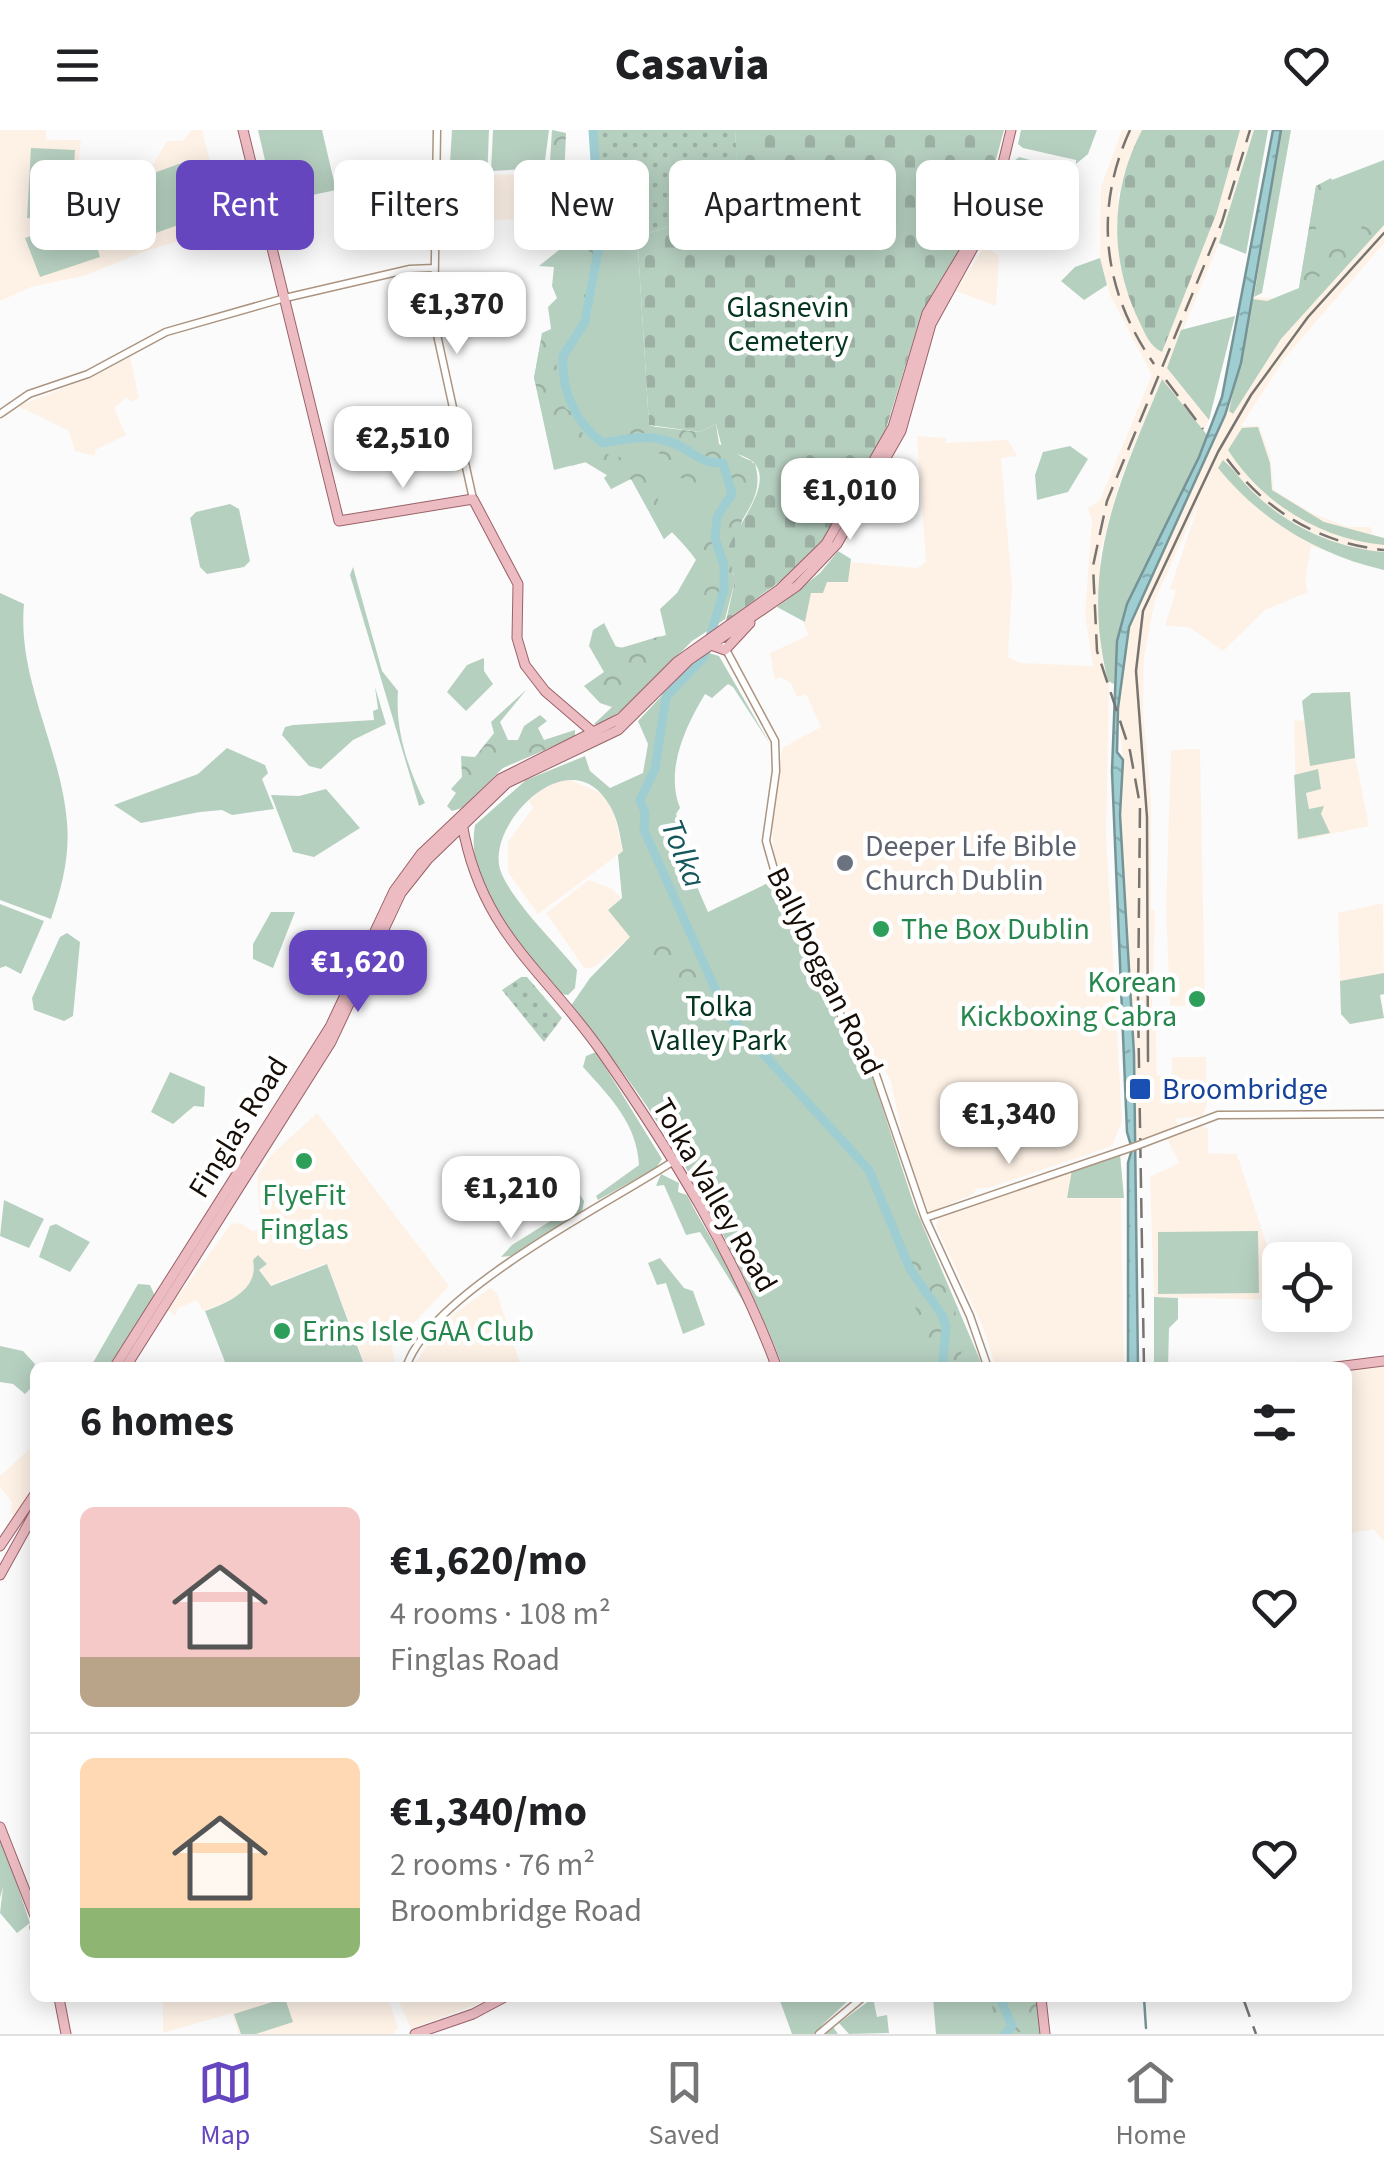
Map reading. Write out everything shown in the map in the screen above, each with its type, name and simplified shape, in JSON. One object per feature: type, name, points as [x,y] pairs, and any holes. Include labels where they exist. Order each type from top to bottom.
[{"type":"main road","points":[[244,130],[339,521],[473,499],[518,584],[518,638],[525,666],[545,690],[597,737]]},
{"type":"main road","name":"Finglas Road","points":[[1004,160],[1011,130]]},
{"type":"main road","name":"Finglas Road","points":[[118,1362],[330,1026],[401,879],[459,821],[522,774],[636,715],[711,641],[797,576],[840,524],[893,427],[922,323],[967,250]]},
{"type":"main road","name":"Finglas Road","points":[[711,641],[797,586],[824,560],[901,431],[924,344],[938,310],[975,250]]},
{"type":"main road","points":[[711,641],[725,650],[754,616]]},
{"type":"main road","name":"Finglas Road","points":[[129,1362],[349,1010],[401,894],[459,821]]},
{"type":"main road","name":"Tolka Valley Road","points":[[459,821],[489,905],[516,950],[603,1054],[672,1162],[722,1245],[774,1362]]},
{"type":"main road","points":[[440,846],[457,840],[471,853]]},
{"type":"main road","points":[[1352,1365],[1384,1361]]},
{"type":"main road","points":[[0,1546],[30,1501]]},
{"type":"main road","points":[[0,1566],[30,1520]]},
{"type":"main road","points":[[0,1575],[23,1531]]},
{"type":"main road","points":[[0,1828],[30,1903]]},
{"type":"main road","points":[[60,2002],[66,2034]]},
{"type":"main road","points":[[415,2034],[496,2002]]},
{"type":"main road","points":[[1041,2002],[1045,2034]]},
{"type":"street","points":[[437,130],[436,338],[473,499]]},
{"type":"street","points":[[0,414],[29,394],[102,367],[166,332],[285,298],[410,269],[434,268]]},
{"type":"street","name":"Ballyboggan Road","points":[[725,650],[766,716],[776,743],[766,841],[776,880],[844,1022],[875,1072],[925,1218],[985,1362]]},
{"type":"street","points":[[925,1218],[1218,1115],[1384,1114]]},
{"type":"street","points":[[410,1362],[429,1329],[474,1290],[672,1162]]},
{"type":"street","points":[[819,2034],[857,2002]]},
{"type":"shaded area","points":[[0,130],[46,130],[46,140],[81,140],[79,160],[30,160],[30,250],[148,250],[83,276],[31,287],[0,301]]},
{"type":"shaded area","points":[[192,130],[202,130],[210,160],[176,160],[176,242],[156,248],[156,160],[167,141],[183,141]]},
{"type":"shaded area","points":[[1122,130],[1142,130],[1118,196],[1120,265],[1127,291],[1133,309],[1174,319],[1217,212],[1240,130],[1254,130],[1219,243],[1167,368],[1209,420],[1203,432],[1161,380],[1120,481],[1100,553],[1101,652],[1109,685],[1106,835],[1122,1121],[1112,1146],[989,1188],[977,1188],[973,1194],[929,1213],[906,1150],[890,1079],[846,1013],[775,869],[772,823],[782,748],[821,727],[806,694],[797,697],[791,683],[781,677],[775,680],[770,653],[809,635],[803,622],[804,601],[811,589],[850,562],[917,568],[926,562],[917,436],[946,438],[946,443],[1008,440],[1017,456],[1001,458],[1012,586],[1008,657],[1020,663],[1093,666],[1085,614],[1092,521],[1088,508],[1100,500],[1152,375],[1110,295],[1100,258],[1101,187]]},
{"type":"shaded area","points":[[494,175],[514,175],[514,219],[494,220]]},
{"type":"shaded area","points":[[1384,225],[1384,243],[1284,359],[1241,426],[1259,426],[1270,455],[1274,490],[1312,513],[1348,527],[1370,527],[1375,538],[1384,538],[1384,570],[1311,546],[1305,580],[1308,592],[1265,610],[1223,651],[1189,627],[1165,626],[1176,590],[1170,589],[1200,500],[1155,600],[1144,657],[1143,710],[1151,799],[1151,909],[1155,910],[1152,1011],[1165,1018],[1156,1032],[1157,1075],[1172,1078],[1172,1057],[1206,1057],[1207,1105],[1202,1116],[1176,1119],[1178,1125],[1135,1143],[1118,708],[1129,627],[1225,415],[1254,297],[1273,298],[1267,301],[1243,358],[1229,410],[1233,413],[1281,339]]},
{"type":"shaded area","points":[[982,250],[999,255],[996,306],[956,291]]},
{"type":"shaded area","points":[[130,357],[139,398],[131,402],[127,397],[114,408],[126,435],[95,450],[95,456],[75,451],[69,431],[18,406],[95,376]]},
{"type":"shaded area","points":[[1350,692],[1355,756],[1369,826],[1297,841],[1294,721],[1305,720],[1302,701],[1312,693]]},
{"type":"shaded area","points":[[1200,749],[1205,1005],[1170,1006],[1166,910],[1171,750]]},
{"type":"shaded area","points":[[568,779],[603,794],[613,810],[623,851],[538,914],[508,872],[508,842],[533,808],[529,800],[548,784]]},
{"type":"shaded area","points":[[589,880],[613,889],[621,898],[608,910],[631,937],[596,966],[585,969],[546,913]]},
{"type":"shaded area","points":[[1383,903],[1384,994],[1380,995],[1384,1018],[1350,1024],[1341,1014],[1338,913]]},
{"type":"shaded area","points":[[317,1113],[449,1286],[392,1346],[394,1362],[364,1362],[327,1263],[203,1311],[196,1300],[177,1309],[176,1316],[168,1310],[231,1224],[241,1223],[252,1231],[261,1229],[257,1176],[270,1156]]},
{"type":"shaded area","points":[[1202,1126],[1208,1129],[1208,1153],[1237,1154],[1266,1242],[1262,1242],[1262,1300],[1154,1297],[1150,1177],[1179,1163],[1167,1139]]},
{"type":"shaded area","points":[[1120,1154],[1124,1362],[994,1362],[982,1325],[936,1226],[938,1219],[982,1200]]},
{"type":"shaded area","points":[[490,1288],[497,1293],[519,1362],[416,1362],[442,1323]]},
{"type":"shaded area","points":[[1384,1366],[1384,1541],[1373,1529],[1352,1533],[1352,1369]]},
{"type":"shaded area","points":[[30,1449],[30,1493],[14,1515],[10,1514],[12,1502],[0,1487],[0,1476]]},
{"type":"shaded area","points":[[163,2002],[389,2002],[398,2028],[394,2034],[239,2034],[232,2013],[163,2033]]},
{"type":"shaded area","points":[[399,2002],[482,2002],[411,2029]]},
{"type":"green space","points":[[258,130],[322,130],[334,190],[314,195],[314,160],[265,160]]},
{"type":"green space","points":[[452,130],[489,130],[488,160],[450,160]]},
{"type":"green space","points":[[493,130],[549,130],[545,160],[514,160],[514,170],[494,171]]},
{"type":"green space","points":[[552,130],[566,133],[565,160],[550,160]]},
{"type":"green space","points":[[595,130],[735,130],[737,160],[669,160],[669,226],[649,233],[649,160],[597,160]]},
{"type":"green space","name":"Glasnevin Cemetery","points":[[735,130],[1004,130],[996,160],[916,160],[916,250],[960,250],[921,315],[884,435],[824,539],[790,574],[726,621],[735,581],[728,549],[757,493],[758,470],[749,459],[722,448],[716,424],[700,432],[649,425],[638,250],[649,250],[649,233],[669,226],[669,250],[896,250],[896,160],[736,160]]},
{"type":"green space","points":[[1021,130],[1097,130],[1088,154],[1079,162],[1018,144]]},
{"type":"green space","points":[[1142,130],[1240,130],[1217,212],[1162,352],[1151,343],[1139,321],[1122,274],[1118,249],[1119,201],[1131,153]]},
{"type":"green space","points":[[1254,130],[1268,130],[1246,254],[1219,243]]},
{"type":"green space","points":[[1281,130],[1291,130],[1262,293],[1254,297]]},
{"type":"green space","points":[[31,148],[75,150],[74,160],[30,160]]},
{"type":"green space","points":[[1384,160],[1384,225],[1281,339],[1233,414],[1229,411],[1253,299],[1267,301],[1299,288],[1316,186]]},
{"type":"green space","points":[[176,165],[176,226],[156,233],[156,172]]},
{"type":"green space","points":[[30,166],[30,218],[27,218]]},
{"type":"green space","points":[[1331,178],[1335,186],[1323,193],[1315,233],[1322,249],[1351,249],[1356,244],[1361,234],[1362,206],[1383,224],[1353,257],[1299,288],[1316,186]]},
{"type":"green space","points":[[30,236],[30,250],[98,250],[100,257],[40,277],[25,238]]},
{"type":"green space","points":[[559,250],[594,250],[585,316],[590,318],[602,250],[638,250],[649,425],[752,461],[725,619],[692,641],[624,709],[599,725],[594,724],[612,707],[600,703],[584,686],[604,672],[589,646],[593,630],[604,623],[617,649],[666,635],[660,609],[677,593],[697,558],[672,532],[664,539],[631,478],[611,489],[607,475],[585,462],[554,470],[534,378],[542,333],[551,329],[548,307],[557,298],[552,286],[554,267],[539,266]]},
{"type":"green space","points":[[589,250],[597,250],[589,309],[579,329],[574,327],[583,304]]},
{"type":"green space","points":[[1100,258],[1107,285],[1084,300],[1061,281],[1075,267]]},
{"type":"green space","points":[[1235,316],[1209,420],[1167,368],[1181,330]]},
{"type":"green space","points":[[568,334],[570,338],[555,358],[565,408],[574,414],[581,427],[576,431],[588,434],[594,451],[640,467],[667,520],[684,535],[698,540],[703,534],[707,538],[720,531],[730,505],[721,487],[689,482],[662,468],[662,456],[650,443],[602,451],[596,439],[611,436],[645,408],[649,426],[700,432],[716,424],[719,444],[755,464],[754,498],[728,549],[735,581],[725,619],[695,639],[705,591],[696,560],[672,532],[664,539],[631,479],[611,489],[604,478],[607,475],[586,462],[571,466],[571,456],[550,436],[534,378],[542,335]]},
{"type":"green space","points":[[1162,379],[1208,436],[1117,641],[1114,684],[1108,681],[1100,639],[1101,562],[1118,490]]},
{"type":"green space","points":[[1258,427],[1270,463],[1272,490],[1324,522],[1384,538],[1384,545],[1316,527],[1258,487],[1228,450],[1242,428]]},
{"type":"green space","points":[[1070,446],[1088,459],[1068,492],[1037,500],[1035,475],[1043,452]]},
{"type":"green space","points":[[1223,460],[1255,494],[1299,526],[1332,541],[1384,552],[1384,570],[1314,545],[1272,520],[1218,468]]},
{"type":"green space","points":[[230,504],[239,509],[250,561],[244,567],[207,574],[200,567],[190,518],[196,512]]},
{"type":"green space","points":[[838,551],[851,559],[848,582],[827,582],[823,593],[811,593],[805,622],[777,607],[820,573]]},
{"type":"green space","points":[[353,567],[382,671],[398,691],[404,749],[425,803],[419,806],[350,575]]},
{"type":"green space","points":[[0,593],[24,604],[27,659],[63,794],[68,835],[66,859],[51,919],[0,900]]},
{"type":"green space","points":[[660,636],[656,643],[669,649],[684,645],[645,683],[623,668],[623,680],[629,686],[620,707],[586,687],[605,672],[596,651],[610,645],[623,648]]},
{"type":"green space","name":"Tolka Valley Park","points":[[709,653],[719,656],[770,744],[733,687],[728,684],[712,698],[705,694],[684,735],[676,764],[680,808],[676,814],[685,839],[678,843],[708,912],[772,881],[839,1023],[873,1079],[914,1205],[981,1362],[781,1362],[742,1272],[692,1178],[634,1088],[570,1007],[590,978],[630,937],[608,910],[622,898],[618,855],[623,851],[613,811],[593,787],[574,780],[553,784],[534,796],[517,813],[499,853],[501,872],[515,897],[577,970],[575,988],[568,995],[559,994],[514,938],[487,895],[474,849],[475,825],[526,780],[585,756],[590,771],[610,788],[643,773],[648,744],[638,721],[683,673]]},
{"type":"green space","points":[[484,658],[484,671],[493,684],[466,711],[447,692],[467,665]]},
{"type":"green space","points":[[375,687],[386,724],[353,740],[321,769],[309,766],[282,735],[285,727],[293,725],[374,720],[373,711],[378,709]]},
{"type":"green space","points":[[527,689],[500,722],[508,740],[518,740],[524,726],[540,715],[547,721],[538,728],[544,740],[575,730],[575,737],[503,768],[462,808],[452,811],[447,806],[456,793],[451,789],[462,777],[461,756],[475,757],[494,733],[491,722]]},
{"type":"green space","points":[[1350,692],[1355,758],[1310,766],[1302,701],[1312,693]]},
{"type":"green space","points":[[227,748],[265,765],[268,773],[262,779],[274,809],[232,815],[222,810],[200,812],[141,823],[114,805],[198,774]]},
{"type":"green space","points":[[1318,769],[1321,789],[1306,793],[1309,809],[1324,806],[1321,814],[1330,833],[1298,839],[1294,775]]},
{"type":"green space","points":[[326,789],[360,828],[314,857],[293,852],[271,795],[299,796]]},
{"type":"green space","points":[[0,904],[44,921],[21,974],[6,966],[0,968]]},
{"type":"green space","points":[[271,912],[295,912],[273,968],[253,959],[253,944]]},
{"type":"green space","points":[[657,915],[689,956],[706,1002],[685,983],[667,988],[652,971]]},
{"type":"green space","points":[[67,933],[80,942],[73,1016],[64,1021],[34,1010],[32,998],[60,937]]},
{"type":"green space","points":[[1384,973],[1384,994],[1380,995],[1384,1018],[1350,1024],[1341,1014],[1340,981]]},
{"type":"green space","points":[[527,977],[562,1018],[544,1042],[502,990]]},
{"type":"green space","points":[[596,1052],[662,1159],[656,1168],[598,1200],[596,1196],[639,1165],[628,1124],[583,1067],[586,1056]]},
{"type":"green space","points":[[170,1072],[205,1087],[204,1107],[194,1106],[173,1124],[151,1112]]},
{"type":"green space","points":[[1120,1154],[1124,1198],[1067,1198],[1072,1170]]},
{"type":"green space","points":[[548,1157],[555,1157],[584,1201],[582,1213],[511,1256],[501,1257],[512,1245],[568,1210],[564,1180]]},
{"type":"green space","points":[[661,1174],[679,1183],[678,1192],[687,1195],[746,1306],[700,1232],[686,1235],[664,1185],[656,1186]]},
{"type":"green space","points":[[4,1200],[44,1219],[29,1248],[0,1236]]},
{"type":"green space","points":[[56,1224],[90,1242],[70,1272],[39,1257],[50,1226]]},
{"type":"green space","points":[[1258,1231],[1259,1293],[1158,1294],[1158,1232]]},
{"type":"green space","name":"Erins Isle GAA Club","points":[[258,1255],[267,1264],[259,1270],[271,1286],[327,1264],[363,1362],[225,1362],[205,1311],[233,1299],[247,1287],[254,1270],[253,1260]]},
{"type":"green space","points":[[922,1255],[926,1267],[941,1275],[964,1336],[961,1355],[969,1362],[920,1362],[927,1345],[914,1331],[920,1320],[904,1277],[911,1256]]},
{"type":"green space","points":[[660,1258],[684,1288],[693,1291],[705,1325],[683,1334],[666,1283],[657,1285],[648,1263]]},
{"type":"green space","points":[[138,1284],[150,1285],[155,1296],[111,1362],[93,1362]]},
{"type":"green space","points":[[1154,1297],[1178,1298],[1178,1319],[1169,1328],[1168,1362],[1154,1362]]},
{"type":"green space","points":[[0,1346],[23,1351],[33,1362],[30,1362],[30,1389],[25,1394],[13,1384],[0,1382]]},
{"type":"green space","points":[[0,1834],[30,1923],[17,1933],[0,1913]]},
{"type":"green space","points":[[272,2002],[286,2002],[293,2022],[256,2034],[241,2034],[234,2014]]},
{"type":"green space","points":[[780,2002],[847,2002],[821,2026],[826,2029],[831,2024],[838,2034],[792,2034]]},
{"type":"green space","points":[[868,2002],[874,2002],[877,2017],[887,2015],[889,2033],[849,2034],[839,2023]]},
{"type":"green space","points":[[933,2002],[1037,2002],[1040,2034],[936,2034]]},
{"type":"green space","points":[[993,2002],[1037,2002],[1040,2024],[1015,2034],[999,2034],[992,2019]]},
{"type":"water","points":[[1273,130],[1281,130],[1241,363],[1225,415],[1129,627],[1118,708],[1117,752],[1123,760],[1120,815],[1134,1054],[1138,1362],[1128,1362],[1128,1163],[1132,1149],[1127,1132],[1112,771],[1117,641],[1127,604],[1199,457],[1222,397]]},
{"type":"waterway","name":"Tolka","points":[[593,130],[600,240],[585,322],[563,356],[567,393],[585,426],[603,443],[638,438],[673,443],[702,459],[723,463],[732,494],[717,517],[715,538],[724,566],[724,590],[704,657],[666,697],[655,769],[640,800],[645,813],[644,830],[726,1013],[869,1170],[910,1269],[942,1315],[946,1327],[943,1362]]},
{"type":"waterway","name":"Tolka","points":[[1002,2002],[1012,2026],[1005,2034]]},
{"type":"waterway","points":[[1144,2002],[1146,2028]]},
{"type":"tram line","points":[[1148,1061],[1147,817],[1136,671],[1143,611],[1218,452],[1251,395],[1308,317],[1384,233]]},
{"type":"railway","points":[[1130,130],[1111,190],[1109,250],[1124,308],[1154,364]]},
{"type":"railway","points":[[1144,1362],[1138,1004],[1140,805],[1130,751],[1097,651],[1093,566],[1107,501],[1222,222],[1250,130]]},
{"type":"railway","points":[[1166,380],[1203,429]]},
{"type":"railway","points":[[1227,459],[1259,494],[1296,521],[1338,540],[1384,550]]},
{"type":"railway","points":[[1244,2002],[1256,2034]]},
{"type":"place","name":"Deeper Life Bible Church Dublin","points":[[845,863]]},
{"type":"place","name":"The Box Dublin","points":[[881,929]]},
{"type":"place","name":"Korean Kickboxing Cabra","points":[[1197,999]]},
{"type":"place","name":"Broombridge","points":[[1140,1089]]},
{"type":"place","name":"FlyeFit Finglas","points":[[304,1161]]},
{"type":"place","name":"Erins Isle GAA Club","points":[[282,1331]]}]
